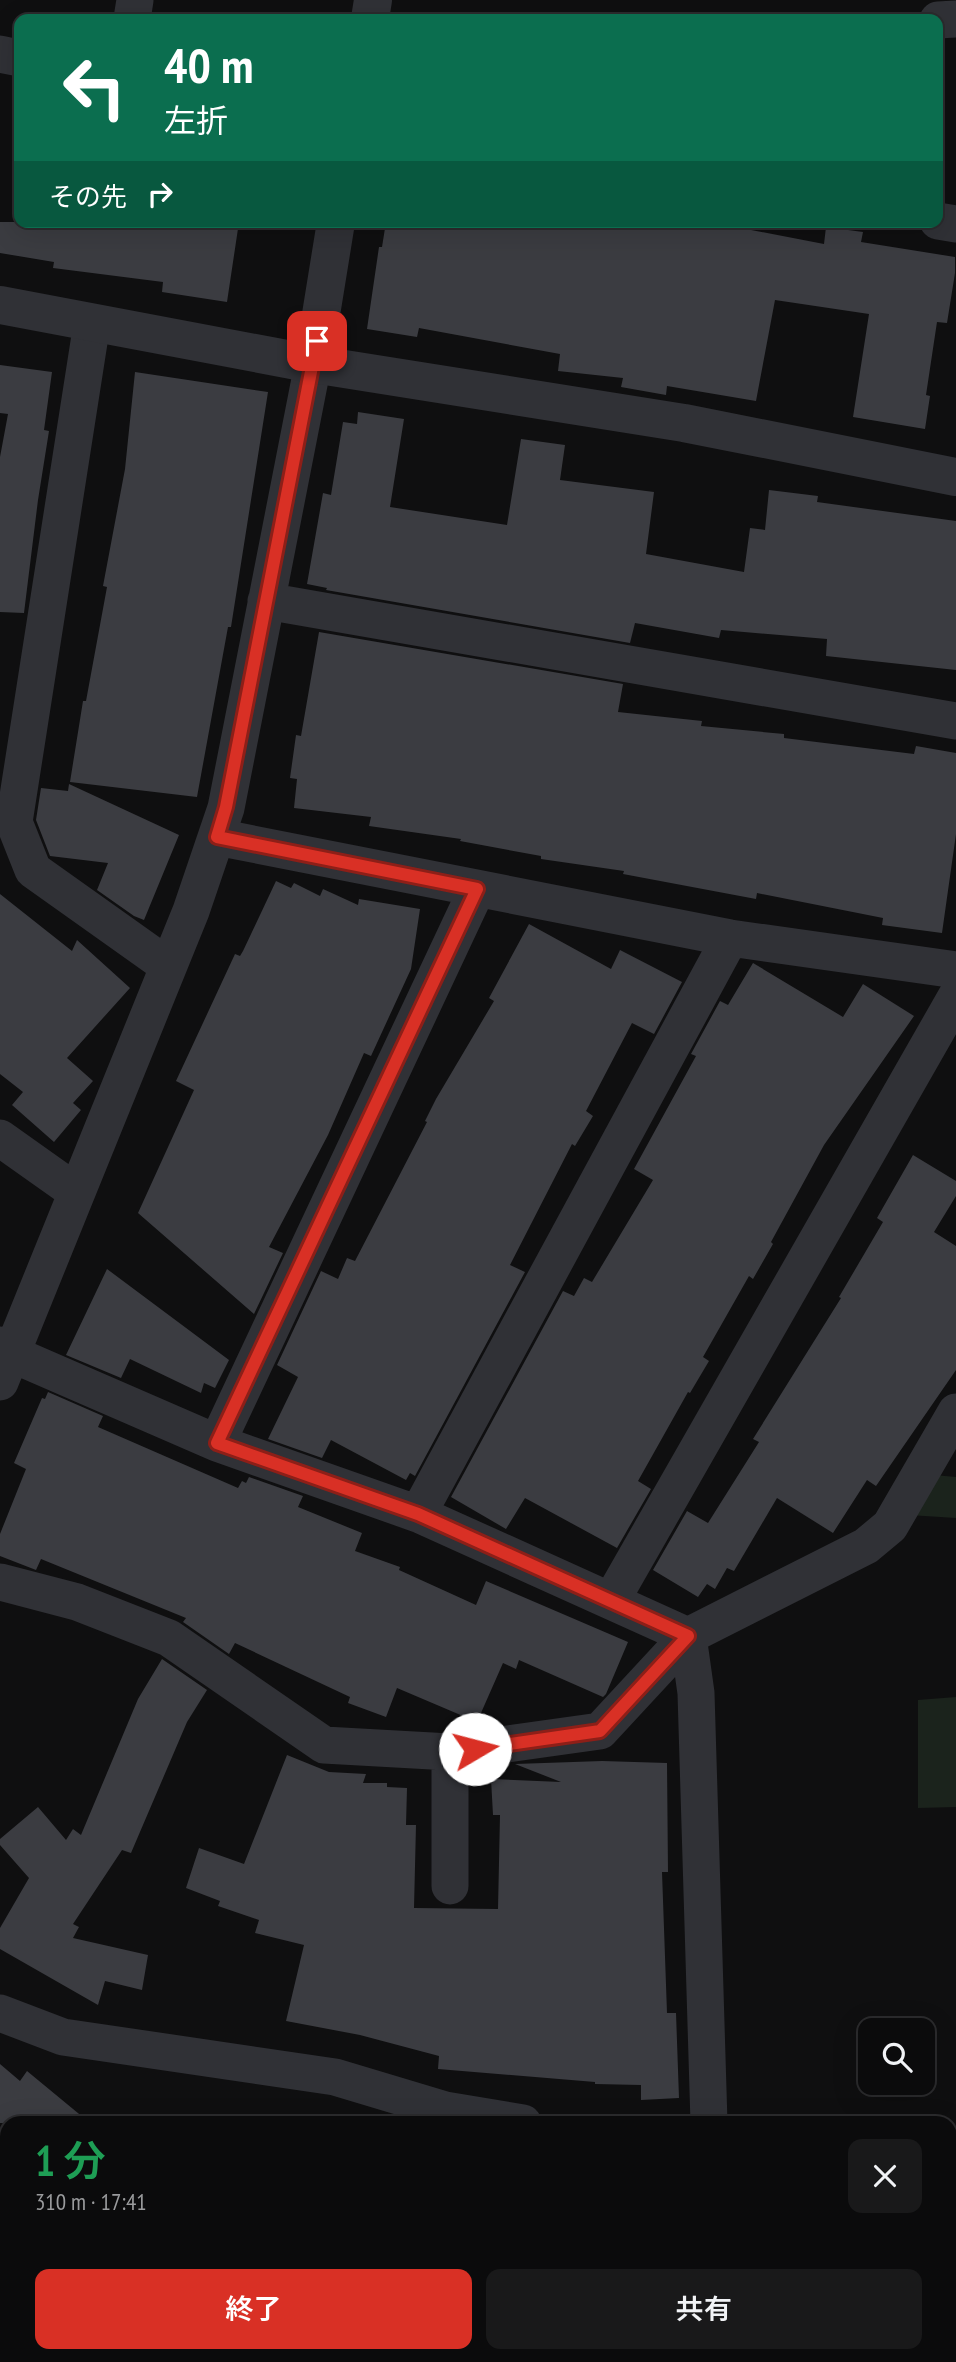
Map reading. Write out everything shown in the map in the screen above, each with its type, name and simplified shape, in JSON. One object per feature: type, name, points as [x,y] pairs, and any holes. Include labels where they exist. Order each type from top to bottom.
[{"type":"street","points":[[335,228],[313,364],[226,807],[191,911],[4,1360],[217,1443],[418,1514],[688,1636]]},
{"type":"street","points":[[0,305],[313,364],[684,423],[956,477]]},
{"type":"street","points":[[92,323],[13,822],[33,870],[168,966]]},
{"type":"street","points":[[266,601],[956,721]]},
{"type":"street","points":[[217,837],[730,938],[956,970]]},
{"type":"street","points":[[217,1443],[477,889]]},
{"type":"street","points":[[418,1514],[730,938]]},
{"type":"street","points":[[611,1601],[956,997]]},
{"type":"street","points":[[0,1138],[76,1192]]},
{"type":"street","points":[[0,1582],[77,1602],[169,1638],[324,1745],[450,1752],[600,1731],[688,1636],[866,1546],[890,1526],[956,1412]]},
{"type":"street","points":[[688,1636],[696,1693],[709,2116]]},
{"type":"street","points":[[450,1752],[450,1886]]},
{"type":"street","points":[[0,2013],[63,2037],[335,2077],[445,2110],[481,2116]]},
{"type":"shaded area","points":[[934,1475],[956,1477],[956,1518],[909,1515]]},
{"type":"shaded area","points":[[956,1697],[956,1807],[918,1808],[918,1700]]},
{"type":"building","points":[[0,222],[14,222],[14,228],[238,228],[227,302],[162,292],[163,282],[53,268],[54,262],[0,253]]},
{"type":"building","points":[[385,228],[741,228],[824,244],[826,228],[833,228],[863,232],[861,242],[955,257],[955,273],[947,323],[937,322],[926,395],[930,396],[925,429],[853,417],[869,314],[775,300],[756,401],[667,386],[666,395],[621,387],[623,378],[558,371],[560,354],[419,328],[417,337],[367,329],[379,247],[382,247]]},
{"type":"building","points":[[0,365],[52,372],[44,430],[49,431],[24,613],[0,612],[0,457],[8,414],[0,413]]},
{"type":"building","points":[[135,372],[268,392],[231,627],[228,627],[197,797],[70,782],[83,701],[86,701],[107,587],[103,586],[125,469]]},
{"type":"building","points":[[358,412],[404,419],[390,507],[507,525],[521,439],[565,445],[560,480],[654,492],[646,554],[744,572],[750,528],[765,530],[769,490],[818,496],[817,502],[956,521],[956,670],[826,656],[827,639],[721,630],[719,638],[635,623],[630,643],[326,590],[327,588],[307,584],[323,493],[331,495],[343,422],[357,424]]},
{"type":"building","points":[[319,632],[623,684],[618,712],[702,721],[701,726],[784,734],[784,738],[914,754],[916,746],[956,753],[956,834],[942,933],[882,925],[883,918],[757,893],[756,899],[623,874],[624,871],[541,859],[541,856],[460,841],[461,839],[369,826],[371,817],[294,808],[297,779],[290,778],[296,735],[301,736]]},
{"type":"building","points":[[69,784],[179,835],[144,920],[97,890],[108,863],[50,856],[36,820],[41,788],[68,791]]},
{"type":"building","points":[[276,881],[291,888],[294,883],[320,896],[323,889],[358,905],[359,899],[420,909],[411,969],[371,1056],[364,1053],[328,1135],[269,1247],[283,1253],[254,1314],[138,1213],[194,1090],[176,1081],[235,954],[240,956],[243,951]]},
{"type":"building","points":[[0,894],[72,951],[77,940],[130,988],[67,1058],[93,1081],[73,1103],[81,1110],[54,1142],[12,1105],[23,1092],[0,1074]]},
{"type":"building","points":[[529,924],[611,969],[620,950],[682,982],[654,1034],[632,1023],[586,1111],[593,1116],[575,1146],[572,1144],[510,1265],[525,1272],[415,1476],[410,1473],[406,1480],[331,1440],[322,1458],[268,1439],[298,1377],[277,1365],[321,1271],[338,1279],[347,1258],[355,1261],[427,1122],[425,1121],[436,1099],[494,1001],[489,998]]},
{"type":"building","points":[[753,963],[843,1017],[863,984],[914,1016],[824,1145],[771,1242],[773,1244],[753,1279],[749,1276],[703,1357],[709,1361],[690,1393],[688,1392],[638,1481],[651,1489],[617,1548],[525,1498],[506,1529],[451,1497],[563,1291],[574,1296],[584,1278],[592,1282],[653,1180],[634,1169],[696,1056],[691,1054],[720,1001],[728,1005]]},
{"type":"building","points":[[913,1155],[956,1181],[956,1196],[934,1232],[956,1246],[956,1370],[876,1486],[867,1480],[833,1533],[777,1498],[734,1571],[727,1568],[715,1589],[707,1584],[698,1597],[653,1570],[687,1511],[708,1523],[759,1442],[753,1439],[841,1298],[839,1297],[883,1222],[877,1218]]},
{"type":"building","points":[[107,1269],[229,1360],[215,1388],[204,1383],[201,1393],[130,1359],[121,1378],[66,1355]]},
{"type":"building","points":[[48,1392],[103,1416],[98,1427],[238,1488],[242,1481],[246,1483],[249,1477],[303,1496],[298,1507],[362,1533],[355,1551],[400,1567],[399,1570],[476,1605],[486,1581],[628,1642],[606,1694],[603,1697],[519,1660],[516,1669],[503,1663],[477,1722],[397,1688],[386,1717],[348,1703],[350,1697],[235,1643],[229,1654],[183,1622],[186,1618],[41,1559],[36,1570],[0,1556],[0,1534],[26,1469],[14,1463],[42,1398],[45,1399]]},
{"type":"building","points":[[162,1659],[207,1690],[187,1722],[131,1853],[122,1850],[73,1924],[79,1927],[73,1938],[148,1955],[142,1990],[105,1981],[98,2005],[0,1949],[0,1928],[29,1878],[0,1845],[0,1839],[38,1807],[66,1840],[73,1829],[81,1835],[138,1699]]},
{"type":"building","points":[[287,1755],[329,1772],[366,1774],[363,1783],[387,1783],[387,1787],[407,1788],[406,1825],[416,1825],[414,1908],[498,1909],[500,1815],[493,1815],[491,1779],[561,1782],[515,1764],[602,1761],[667,1763],[668,1872],[662,1872],[667,2013],[676,2013],[679,2098],[641,2100],[641,2085],[595,2084],[438,2069],[439,2056],[360,2035],[286,2021],[304,1945],[255,1933],[259,1920],[218,1906],[220,1901],[186,1888],[199,1848],[244,1864]]},
{"type":"building","points":[[0,2064],[20,2081],[27,2071],[82,2116],[0,2116]]},
{"type":"route","points":[[317,341],[226,807],[217,837],[477,889],[217,1443],[418,1514],[688,1636],[600,1731],[475,1749]]}]
